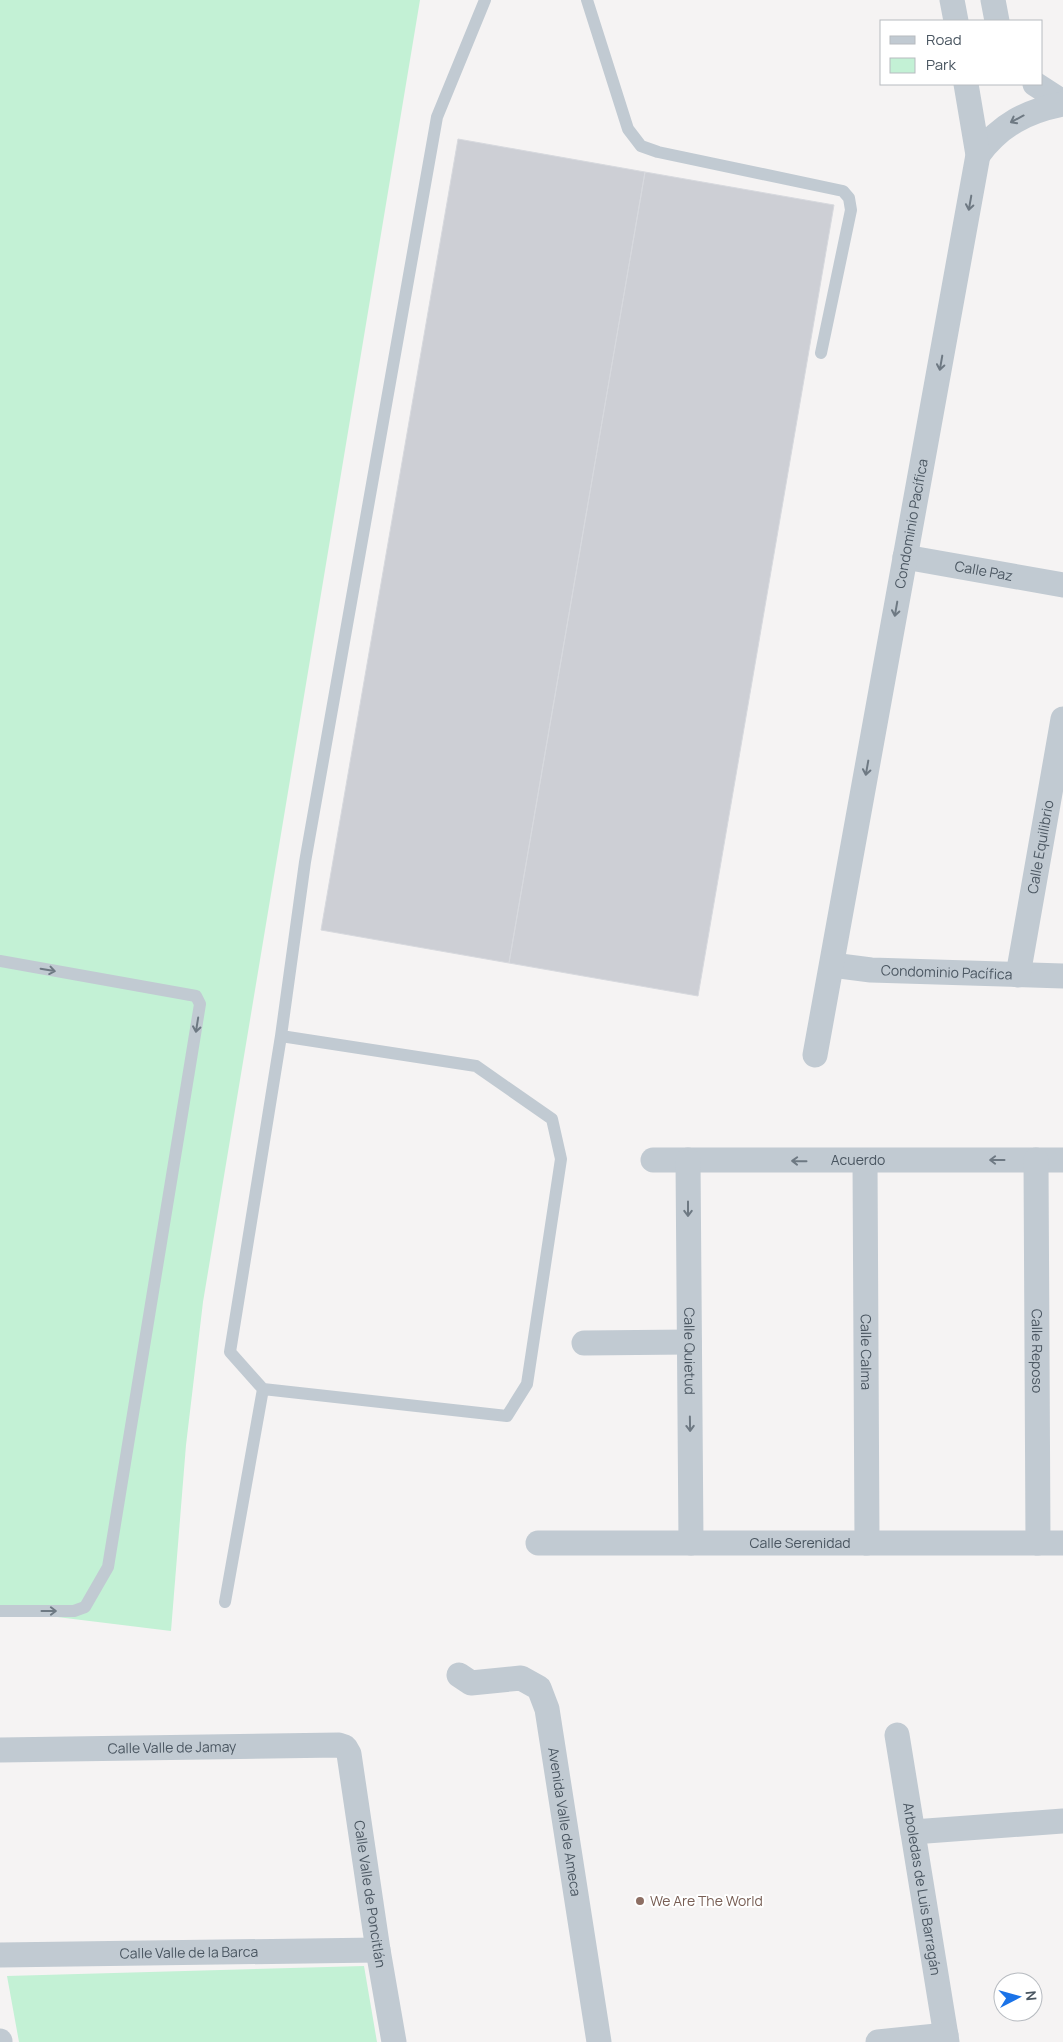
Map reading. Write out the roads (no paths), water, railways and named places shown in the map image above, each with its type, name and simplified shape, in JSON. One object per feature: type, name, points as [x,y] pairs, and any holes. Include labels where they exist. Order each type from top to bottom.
[{"type":"street","points":[[952,0],[956,20]]},
{"type":"street","points":[[993,0],[997,20]]},
{"type":"street","name":"Condominio Pacífica","points":[[815,1056],[978,155],[966,85]]},
{"type":"street","points":[[1036,85],[1063,103]]},
{"type":"street","points":[[978,155],[990,138],[1012,121],[1038,109],[1063,103]]},
{"type":"street","name":"Calle Paz","points":[[906,557],[1063,585]]},
{"type":"street","name":"Calle Equilibrio","points":[[1018,975],[1056,798],[1063,719]]},
{"type":"street","name":"Condominio Pacífica","points":[[832,965],[872,970],[1063,976]]},
{"type":"street","name":"Acuerdo","points":[[653,1160],[1063,1160]]},
{"type":"street","name":"Calle Quietud","points":[[688,1160],[691,1543]]},
{"type":"street","name":"Calle Reposo","points":[[1036,1160],[1038,1543]]},
{"type":"street","name":"Calle Calma","points":[[865,1161],[867,1543]]},
{"type":"street","points":[[584,1343],[689,1342]]},
{"type":"street","name":"Calle Serenidad","points":[[538,1543],[1063,1543]]},
{"type":"street","name":"Avenida Valle de Ameca","points":[[459,1675],[471,1682],[521,1678],[540,1688],[547,1709],[598,2042]]},
{"type":"street","name":"Arboledas de Luis Barragán","points":[[898,1735],[947,2038]]},
{"type":"street","name":"Calle Valle de Jamay","points":[[0,1750],[339,1745],[345,1747]]},
{"type":"street","name":"Calle Valle de Poncitlán","points":[[345,1747],[349,1754],[378,1950],[394,2042]]},
{"type":"street","points":[[913,1832],[1063,1821]]},
{"type":"street","name":"Calle Valle de la Barca","points":[[0,1955],[378,1950]]},
{"type":"street","points":[[878,2042],[947,2038]]},
{"type":"lane","points":[[280,1036],[476,1066],[552,1119],[561,1159],[527,1384],[507,1416],[263,1390],[230,1352],[280,1036],[305,862],[437,117],[485,0]]},
{"type":"lane","points":[[587,0],[628,129],[641,146],[658,152],[844,192],[849,198],[851,210],[821,353]]},
{"type":"lane","points":[[0,961],[196,996],[200,1004],[108,1567],[85,1608],[74,1611],[0,1611]]},
{"type":"lane","points":[[226,1602],[263,1390]]},
{"type":"place","name":"We Are The World","points":[[640,1901]]}]
